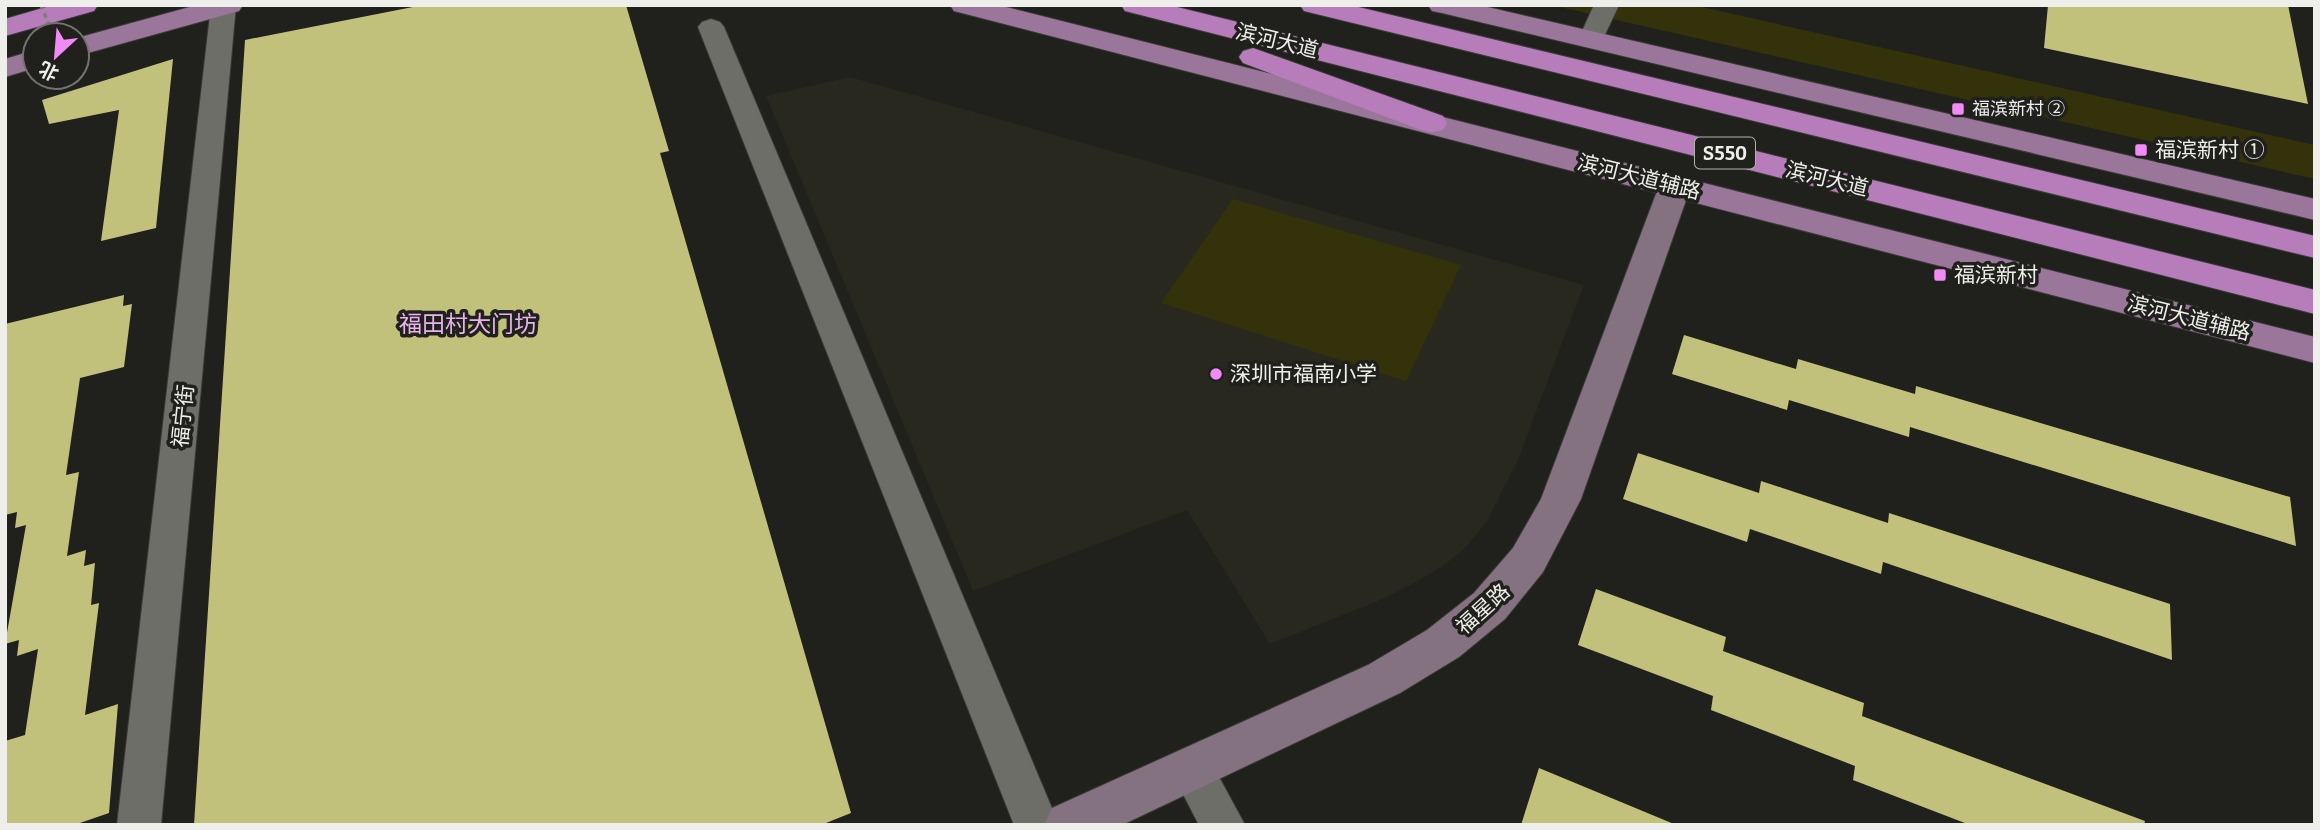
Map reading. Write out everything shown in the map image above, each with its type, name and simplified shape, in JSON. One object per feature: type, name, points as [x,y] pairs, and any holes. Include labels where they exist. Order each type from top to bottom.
[{"type":"highway","points":[[5,27],[84,5]]},
{"type":"highway","points":[[1114,5],[1432,124]]},
{"type":"highway","name":"滨河大道","points":[[1135,5],[2315,302]]},
{"type":"highway","name":"滨河大道","points":[[1314,5],[2315,247]]},
{"type":"highway","points":[[2211,222],[2315,239]]},
{"type":"main road","name":"滨河大道辅路","points":[[964,5],[2315,350]]},
{"type":"main road","points":[[1442,5],[2315,210]]},
{"type":"main road","points":[[91,43],[227,6]]},
{"type":"main road","name":"福星路","points":[[1069,825],[1384,679],[1432,652],[1470,625],[1501,597],[1525,568],[1545,536],[1562,499],[1675,186]]},
{"type":"street","points":[[1591,40],[1607,5]]},
{"type":"street","name":"福宁街","points":[[139,825],[227,6]]},
{"type":"street","points":[[711,27],[1037,825]]},
{"type":"street","points":[[1191,767],[1223,825]]},
{"type":"shaded area","points":[[1551,5],[1693,5],[2315,145],[2315,179]]},
{"type":"shaded area","name":"深圳市福南小学","points":[[850,77],[1584,285],[1517,462],[1486,523],[1464,549],[1443,566],[1414,583],[1383,599],[1270,644],[1187,510],[973,591],[766,96]]},
{"type":"shaded area","points":[[1233,199],[1461,265],[1406,381],[1161,303]]},
{"type":"building","points":[[423,5],[626,5],[669,151],[660,153],[851,813],[821,825],[194,825],[245,40]]},
{"type":"building","points":[[2048,5],[2288,5],[2308,104],[2044,48]]},
{"type":"building","points":[[173,59],[156,228],[101,241],[119,110],[49,124],[42,100],[71,91],[91,91],[91,85]]},
{"type":"building","points":[[124,295],[123,306],[132,304],[124,367],[80,378],[66,475],[79,472],[67,556],[86,550],[84,566],[95,563],[91,605],[99,603],[85,715],[118,704],[109,813],[74,825],[5,825],[5,741],[25,735],[38,649],[17,656],[19,640],[5,644],[26,525],[15,528],[17,512],[5,515],[5,324]]},
{"type":"building","points":[[1684,335],[1796,369],[1798,359],[1915,394],[1916,386],[2290,497],[2296,546],[1910,427],[1909,437],[1789,400],[1787,410],[1672,374]]},
{"type":"building","points":[[1638,453],[1759,493],[1761,481],[1888,523],[1889,513],[2170,604],[2172,660],[1883,562],[1881,574],[1750,529],[1747,542],[1623,499]]},
{"type":"building","points":[[1596,589],[1726,637],[1723,651],[1864,703],[1862,716],[2145,821],[2144,825],[1970,825],[1853,780],[1855,766],[1711,710],[1713,696],[1578,645]]},
{"type":"building","points":[[1539,768],[1674,824],[1674,825],[1521,825]]},
{"type":"place","name":"福滨新村 ②","points":[[1958,109]]},
{"type":"place","name":"福滨新村 ①","points":[[2141,150]]},
{"type":"place","name":"福滨新村","points":[[1940,275]]},
{"type":"place","name":"深圳市福南小学","points":[[1216,374]]},
{"type":"district","name":"福田村大门坊","points":[[468,324]]}]
